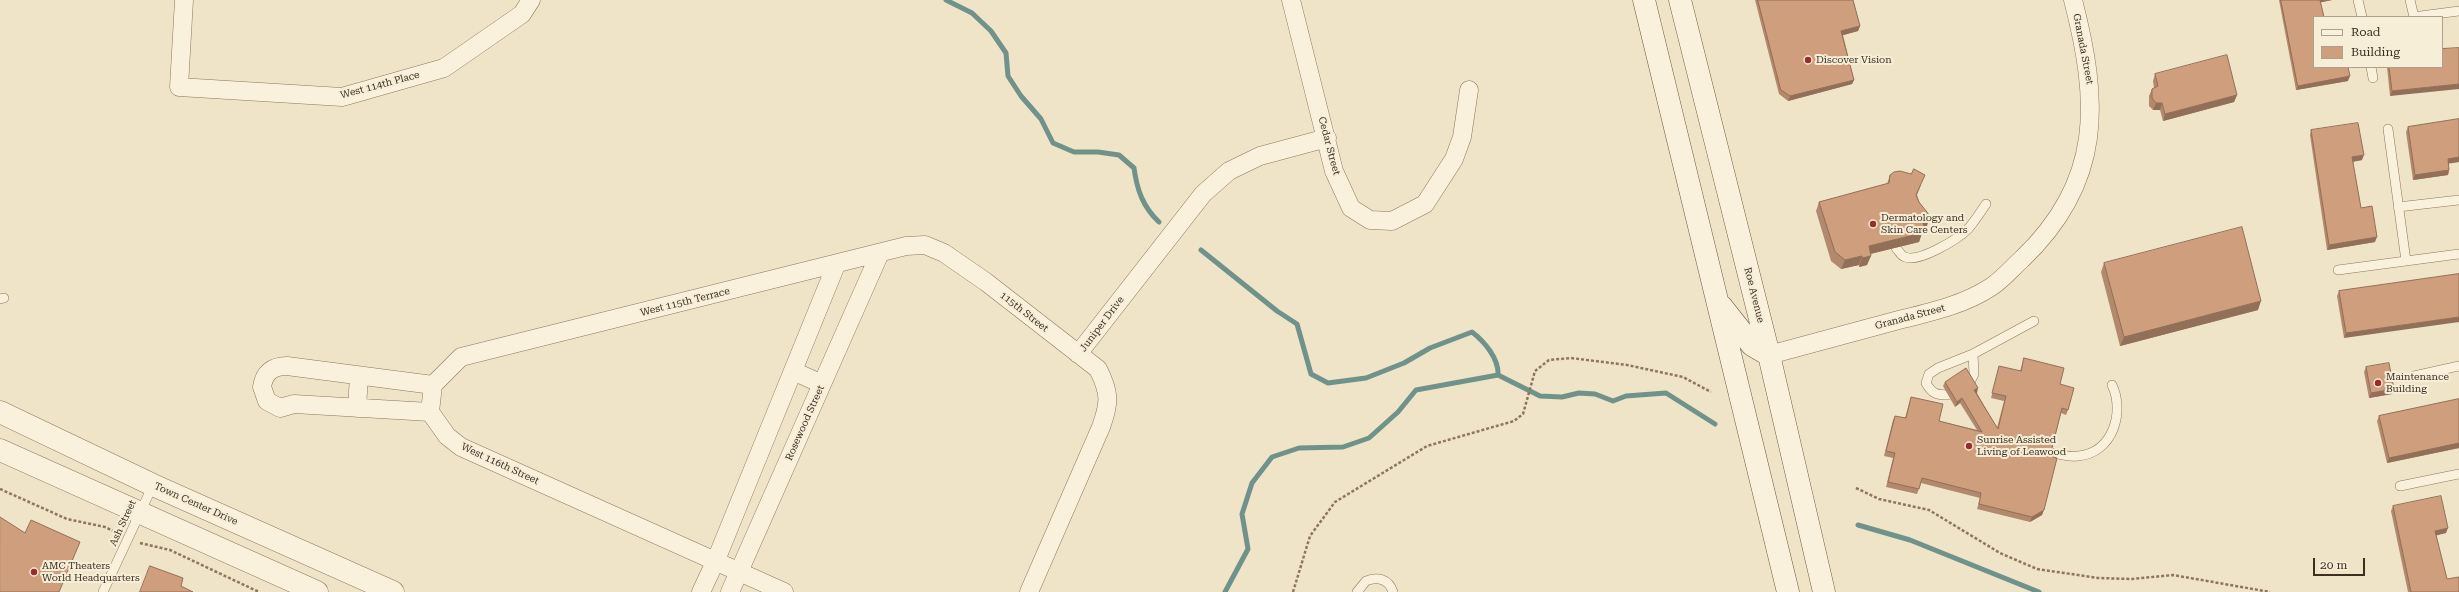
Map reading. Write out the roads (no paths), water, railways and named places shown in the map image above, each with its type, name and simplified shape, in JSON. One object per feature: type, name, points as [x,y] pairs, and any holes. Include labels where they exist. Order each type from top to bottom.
[{"type":"main road","points":[[1644,0],[1788,592]]},
{"type":"main road","name":"Roe Avenue","points":[[1680,0],[1769,355],[1824,592]]},
{"type":"main road","points":[[1717,302],[1752,345],[1769,355]]},
{"type":"main road","name":"Town Center Drive","points":[[0,412],[153,485],[393,592]]},
{"type":"main road","points":[[0,450],[317,592]]},
{"type":"street","name":"West 114th Place","points":[[184,0],[179,86],[342,97],[444,68],[522,14],[531,0]]},
{"type":"street","name":"Cedar Street","points":[[1291,0],[1327,138],[1334,171],[1351,208],[1370,220],[1392,221],[1424,204],[1450,165],[1462,137],[1468,90]]},
{"type":"street","name":"Granada Street","points":[[1769,355],[1947,308],[1991,287],[2045,235],[2057,218],[2077,182],[2091,128],[2091,93],[2088,64],[2073,0]]},
{"type":"street","name":"Juniper Drive","points":[[1029,592],[1109,406],[1107,386],[1098,369],[1078,354],[1208,189],[1229,172],[1260,156],[1327,138]]},
{"type":"street","name":"West 115th Terrace","points":[[433,385],[461,357],[836,265],[906,246],[924,245],[944,253],[970,271]]},
{"type":"street","name":"Rosewood Street","points":[[730,592],[880,253]]},
{"type":"street","points":[[701,592],[716,560],[759,456],[836,265]]},
{"type":"street","name":"115th Street","points":[[970,271],[1078,354]]},
{"type":"street","points":[[279,366],[433,385],[430,412],[294,404],[280,408],[267,401],[262,388],[266,374],[279,366]]},
{"type":"street","points":[[793,371],[822,384]]},
{"type":"street","points":[[357,408],[359,376]]},
{"type":"street","name":"West 116th Street","points":[[430,412],[447,436],[461,447],[716,560],[784,592]]},
{"type":"street","points":[[759,456],[786,466]]},
{"type":"lane","points":[[2358,0],[2362,16]]},
{"type":"lane","points":[[2410,0],[2413,16]]},
{"type":"lane","points":[[2421,16],[2459,11]]},
{"type":"lane","points":[[2371,68],[2373,78]]},
{"type":"lane","points":[[2388,128],[2406,261]]},
{"type":"lane","points":[[2398,207],[2459,200]]},
{"type":"lane","points":[[1896,248],[1903,257],[1910,258],[1942,248],[1958,238],[1968,229],[1986,204]]},
{"type":"lane","points":[[2338,270],[2459,254]]},
{"type":"lane","points":[[1948,395],[1938,395],[1930,391],[1926,384],[1929,374],[1938,368],[1973,354],[2034,321]]},
{"type":"lane","points":[[1970,382],[1974,374],[1973,354]]},
{"type":"lane","points":[[2414,376],[2459,366]]},
{"type":"lane","points":[[2054,453],[2078,456],[2088,454],[2105,442],[2116,424],[2118,414],[2118,404],[2112,385]]},
{"type":"lane","points":[[2400,486],[2459,474]]},
{"type":"lane","name":"Ash Street","points":[[103,592],[153,485]]},
{"type":"lane","points":[[1357,592],[1366,581],[1378,578],[1389,584],[1393,592]]},
{"type":"waterway","points":[[946,0],[972,13],[991,31],[1006,53],[1008,76],[1021,96],[1041,119],[1053,143],[1074,152],[1098,152],[1119,155],[1134,168],[1137,184],[1142,198],[1153,216],[1159,222]]},
{"type":"waterway","points":[[1201,250],[1277,311],[1297,324],[1311,374],[1328,383],[1366,378],[1404,363],[1430,348],[1472,332],[1482,341],[1494,357],[1498,369],[1498,375]]},
{"type":"waterway","points":[[1225,592],[1248,549],[1242,514],[1252,483],[1272,457],[1299,448],[1343,447],[1369,438],[1398,412],[1416,390],[1498,375],[1540,396],[1562,397],[1579,393],[1595,394],[1613,401],[1626,396],[1666,393],[1715,424]]},
{"type":"waterway","points":[[1858,525],[1910,540],[2039,592]]},
{"type":"place","name":"Discover Vision","points":[[1808,60]]},
{"type":"place","name":"Dermatology and Skin Care Centers","points":[[1873,224]]},
{"type":"place","name":"Maintenance Building","points":[[2378,383]]},
{"type":"place","name":"Sunrise Assisted Living of Leawood","points":[[1969,446]]},
{"type":"place","name":"AMC Theaters World Headquarters","points":[[34,572]]}]
